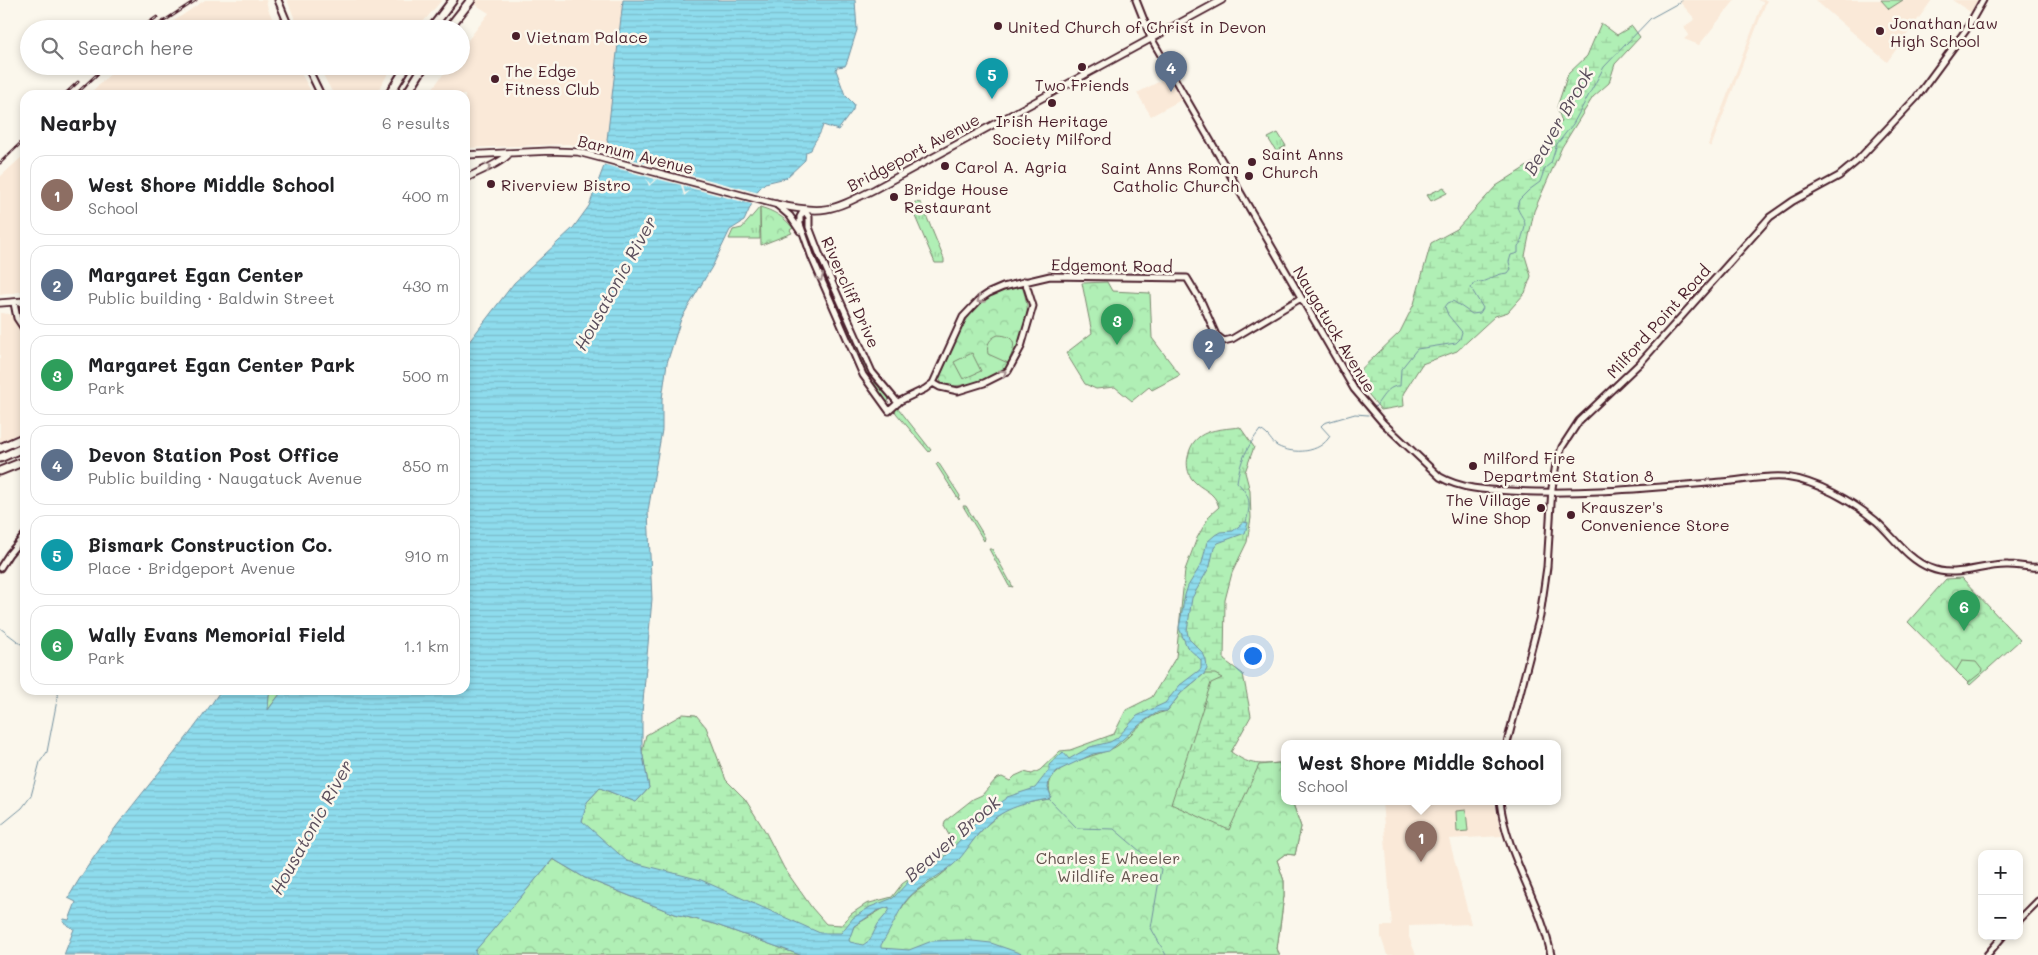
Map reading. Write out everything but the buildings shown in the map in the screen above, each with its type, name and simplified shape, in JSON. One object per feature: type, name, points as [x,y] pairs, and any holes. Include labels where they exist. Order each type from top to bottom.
[{"type":"highway","points":[[438,20],[452,0]]},
{"type":"highway","points":[[455,20],[470,2]]},
{"type":"highway","points":[[392,90],[401,75]]},
{"type":"highway","points":[[409,90],[418,75]]},
{"type":"highway","points":[[0,448],[20,439]]},
{"type":"highway","points":[[0,458],[20,449]]},
{"type":"highway","points":[[0,471],[20,463]]},
{"type":"main road","name":"Bridgeport Avenue","points":[[768,202],[804,210],[828,210],[856,199],[1222,0]]},
{"type":"main road","name":"Barnum Avenue","points":[[470,155],[568,151],[768,202]]},
{"type":"main road","points":[[470,176],[502,161],[510,153]]},
{"type":"main road","points":[[0,303],[20,302]]},
{"type":"street","points":[[278,0],[286,20]]},
{"type":"street","name":"Naugatuck Avenue","points":[[1136,0],[1151,38],[1359,396],[1383,423],[1434,473],[1450,483],[1470,488],[1552,493],[1608,492],[1784,477],[1819,487],[1861,511],[1876,522],[1914,559],[1931,568],[1956,572],[2003,565],[2028,568],[2038,566]]},
{"type":"street","name":"Milford Point Road","points":[[1508,740],[1540,616],[1548,567],[1554,473],[1560,453],[1569,434],[1579,421],[1620,384],[1651,351],[1770,217],[1793,201],[1839,176],[1882,134],[1916,98],[1966,30],[1983,0]]},
{"type":"street","points":[[311,75],[319,90]]},
{"type":"street","name":"Rivercliff Drive","points":[[775,204],[790,216],[802,233],[863,375],[889,411],[898,403],[876,378],[818,253],[809,228],[809,217],[804,210]]},
{"type":"street","name":"Rivercliff Drive","points":[[802,233],[800,219],[804,210]]},
{"type":"street","name":"Edgemont Road","points":[[933,383],[963,317],[971,308],[989,293],[1024,281],[1050,276],[1187,278],[1202,303],[1213,330],[1222,341],[1229,340],[1301,298]]},
{"type":"street","points":[[898,403],[933,383],[940,387],[958,391],[984,383],[1008,371],[1021,346],[1033,306],[1024,281]]},
{"type":"street","points":[[14,303],[20,321]]},
{"type":"street","points":[[868,382],[876,378]]},
{"type":"street","points":[[0,568],[8,554],[20,541]]},
{"type":"street","points":[[1501,805],[1507,833],[1538,913],[1551,955]]},
{"type":"street","points":[[2023,916],[2038,901]]},
{"type":"street","points":[[1986,955],[1999,940]]},
{"type":"shaded area","points":[[205,0],[266,0],[273,20],[175,20]]},
{"type":"shaded area","points":[[287,0],[442,0],[425,20],[295,20]]},
{"type":"shaded area","points":[[468,0],[623,0],[607,140],[609,145],[602,149],[568,144],[470,148],[470,90],[432,90],[442,75],[470,75],[470,37],[489,13]]},
{"type":"shaded area","points":[[1678,0],[1735,0],[1699,45],[1684,39],[1689,35],[1684,27],[1695,19]]},
{"type":"shaded area","points":[[1757,0],[1767,0],[1711,147],[1708,145],[1763,2]]},
{"type":"shaded area","name":"Jonathan Law High School","points":[[1815,0],[1932,0],[1887,62]]},
{"type":"shaded area","name":"Jonathan Law High School","points":[[1952,0],[1979,0],[1972,13]]},
{"type":"shaded area","points":[[109,75],[302,75],[310,90],[93,90]]},
{"type":"shaded area","points":[[323,75],[387,75],[378,90],[331,90]]},
{"type":"shaded area","points":[[1168,77],[1181,100],[1151,116],[1137,93]]},
{"type":"shaded area","points":[[20,159],[20,292],[0,295],[0,177]]},
{"type":"shaded area","points":[[0,313],[9,314],[14,317],[20,328],[20,433],[0,442]]},
{"type":"shaded area","points":[[1382,805],[1495,805],[1502,836],[1449,839],[1471,924],[1409,926],[1409,937],[1416,955],[1387,955],[1381,937],[1381,926],[1392,926]]},
{"type":"green space","points":[[1881,0],[1903,0],[1889,9]]},
{"type":"green space","points":[[1601,23],[1617,35],[1632,26],[1640,37],[1615,64],[1609,83],[1593,97],[1562,147],[1534,211],[1525,256],[1531,276],[1525,293],[1508,312],[1495,316],[1457,351],[1422,364],[1403,394],[1404,406],[1381,410],[1354,376],[1400,332],[1414,304],[1431,243],[1457,229],[1496,186],[1551,151],[1552,130],[1562,122],[1557,107],[1568,74],[1587,56]]},
{"type":"green space","points":[[1278,133],[1286,146],[1276,151],[1268,138]]},
{"type":"green space","points":[[1444,187],[1447,193],[1431,201],[1427,195]]},
{"type":"green space","points":[[915,202],[921,203],[944,263],[935,263],[911,207]]},
{"type":"green space","points":[[760,207],[760,239],[729,239],[733,230],[742,228]]},
{"type":"green space","points":[[760,207],[774,213],[790,224],[793,228],[790,230],[792,233],[761,245]]},
{"type":"green space","points":[[817,258],[871,377],[870,379],[815,260]]},
{"type":"green space","points":[[1107,282],[1112,291],[1150,293],[1152,338],[1180,375],[1152,390],[1149,387],[1132,401],[1115,387],[1096,389],[1085,384],[1066,353],[1092,333],[1082,283]]},
{"type":"green space","points":[[1022,286],[1027,305],[1026,319],[1019,347],[1007,367],[994,376],[979,382],[956,386],[942,384],[939,378],[961,330],[975,308],[984,299],[995,293]]},
{"type":"green space","points":[[998,335],[1010,338],[1014,344],[1008,363],[988,354],[989,342]]},
{"type":"green space","points":[[972,353],[981,371],[963,379],[954,362]]},
{"type":"green space","points":[[874,382],[889,398],[888,402],[871,385]]},
{"type":"green space","points":[[898,408],[931,450],[929,452],[896,413],[895,410]]},
{"type":"green space","points":[[1240,427],[1254,447],[1245,472],[1250,491],[1251,518],[1247,542],[1232,573],[1225,600],[1224,660],[1243,674],[1251,716],[1231,752],[1248,762],[1279,763],[1281,769],[1281,805],[1293,805],[1301,827],[1295,855],[1285,854],[1277,860],[1284,881],[1284,896],[1277,949],[1280,955],[471,955],[582,821],[587,802],[600,788],[636,802],[649,788],[642,751],[646,735],[683,714],[696,715],[706,727],[726,780],[745,799],[765,831],[784,868],[812,908],[826,924],[842,925],[851,914],[866,904],[892,897],[902,884],[943,854],[950,837],[944,826],[945,821],[973,799],[982,795],[996,779],[1002,777],[1010,781],[1015,776],[1024,772],[1032,774],[1040,770],[1060,751],[1070,750],[1114,734],[1126,710],[1152,697],[1176,657],[1185,570],[1197,538],[1210,515],[1219,507],[1214,497],[1192,479],[1188,469],[1188,457],[1195,441],[1200,436],[1222,429]]},
{"type":"green space","points":[[938,462],[960,496],[959,500],[936,464]]},
{"type":"green space","points":[[963,506],[966,506],[983,534],[984,541]]},
{"type":"green space","points":[[989,549],[992,549],[1013,587],[1009,586]]},
{"type":"green space","points":[[1962,578],[2020,640],[1970,685],[1908,622],[1946,579]]},
{"type":"green space","points":[[1962,661],[1976,662],[1983,671],[1968,683],[1956,671]]},
{"type":"green space","name":"Charles E Wheeler Wildlife Area","points":[[1204,674],[1215,674],[1222,678],[1211,683],[1171,804],[1229,830],[1259,765],[1279,763],[1281,769],[1281,805],[1293,805],[1301,827],[1295,855],[1285,854],[1277,860],[1284,881],[1284,896],[1277,949],[1280,955],[851,955],[848,940],[854,926],[884,908],[901,909],[921,888],[946,871],[995,818],[1016,806],[1049,799],[1051,796],[1049,785],[1053,776],[1061,769],[1117,746],[1152,716],[1167,711],[1181,693]]},
{"type":"green space","points":[[269,695],[279,695],[267,711]]},
{"type":"green space","points":[[1466,810],[1468,831],[1457,832],[1456,811]]},
{"type":"green space","points":[[553,859],[585,878],[675,914],[714,924],[800,955],[471,955]]},
{"type":"water","name":"Housatonic River","points":[[623,0],[855,0],[857,30],[845,66],[837,67],[836,70],[845,95],[854,104],[853,110],[838,130],[823,125],[811,150],[806,152],[805,160],[786,178],[765,183],[758,190],[744,221],[730,230],[713,265],[681,319],[667,363],[662,399],[662,430],[648,511],[652,599],[642,713],[642,751],[649,788],[636,802],[600,788],[587,802],[582,821],[627,861],[701,880],[820,933],[841,933],[853,918],[870,907],[893,898],[909,881],[944,858],[982,815],[1007,797],[1035,788],[1049,770],[1049,765],[1063,752],[1069,759],[1090,747],[1110,742],[1117,738],[1137,716],[1165,703],[1180,685],[1201,669],[1201,660],[1187,647],[1179,628],[1185,595],[1188,586],[1202,563],[1207,542],[1220,532],[1233,531],[1244,522],[1248,523],[1245,533],[1218,543],[1214,548],[1210,566],[1192,598],[1187,631],[1189,639],[1203,653],[1206,660],[1207,669],[1204,674],[1181,693],[1167,711],[1158,712],[1144,721],[1109,751],[1093,754],[1057,771],[1049,781],[1048,788],[1051,796],[1049,799],[1012,808],[996,817],[978,834],[957,861],[921,887],[905,902],[881,945],[881,948],[909,950],[932,941],[963,940],[991,943],[1025,955],[800,955],[714,924],[675,914],[585,878],[553,859],[475,951],[477,955],[64,955],[74,929],[63,922],[64,919],[69,920],[76,902],[68,898],[103,844],[217,695],[269,695],[268,710],[279,695],[470,695],[470,340],[514,283],[573,228],[589,206],[610,150],[607,140]],"holes":[[[889,907],[889,911],[878,924],[870,940],[863,945],[850,942],[854,926],[877,911]]]},
{"type":"pier","points":[[606,153],[658,166],[656,159],[650,162],[657,157],[660,167],[684,173],[692,166],[695,174],[691,169],[687,174],[759,193],[755,205],[683,186],[685,193],[691,190],[684,196],[681,185],[657,179],[649,186],[646,178],[650,184],[655,179],[602,164]]},
{"type":"waterway","name":"Beaver Brook","points":[[1375,407],[1389,390],[1400,386],[1401,369],[1417,349],[1456,343],[1460,339],[1462,332],[1448,315],[1445,307],[1448,303],[1453,301],[1472,314],[1480,313],[1483,308],[1471,288],[1474,283],[1508,273],[1511,269],[1509,262],[1511,255],[1518,253],[1518,246],[1521,242],[1525,225],[1517,207],[1519,200],[1540,182],[1545,168],[1551,163],[1557,144],[1573,124],[1604,67],[1651,18],[1682,1]]},
{"type":"waterway","name":"Beaver Brook","points":[[1246,522],[1249,500],[1237,482],[1245,454],[1260,430],[1277,446],[1291,451],[1306,451],[1320,446],[1330,436],[1321,426],[1324,423],[1355,414],[1368,415]]},
{"type":"waterway","points":[[0,628],[20,643]]},
{"type":"waterway","points":[[0,826],[22,808],[31,796],[40,762],[47,752],[58,695]]},
{"type":"waterway","points":[[1048,798],[1077,828],[1114,829],[1161,869],[1151,928],[1166,955]]},
{"type":"railway","points":[[166,20],[196,0]]},
{"type":"railway","points":[[153,20],[157,17]]},
{"type":"railway","points":[[80,90],[96,75]]},
{"type":"railway","points":[[69,90],[78,82]]},
{"type":"railway","points":[[0,163],[20,144]]},
{"type":"place","name":"United Church of Christ in Devon","points":[[998,26]]},
{"type":"place","name":"Jonathan Law High School","points":[[1880,31]]},
{"type":"place","name":"Vietnam Palace","points":[[516,36]]},
{"type":"place","name":"Two Friends","points":[[1082,67]]},
{"type":"place","name":"The Edge Fitness Club","points":[[495,79]]},
{"type":"place","name":"Devon Station Post Office","points":[[1171,92]]},
{"type":"place","name":"Bismark Construction Co.","points":[[992,99]]},
{"type":"place","name":"Irish Heritage Society Milford","points":[[1052,103]]},
{"type":"place","name":"Saint Anns Church","points":[[1252,162]]},
{"type":"place","name":"Carol A. Agria","points":[[945,166]]},
{"type":"place","name":"Saint Anns Roman Catholic Church","points":[[1249,176]]},
{"type":"place","name":"Riverview Bistro","points":[[491,184]]},
{"type":"place","name":"Bridge House Restaurant","points":[[894,197]]},
{"type":"place","name":"Margaret Egan Center Park","points":[[1117,345]]},
{"type":"place","name":"Margaret Egan Center","points":[[1209,370]]},
{"type":"place","name":"Milford Fire Department Station 8","points":[[1473,466]]},
{"type":"place","name":"The Village Wine Shop","points":[[1541,508]]},
{"type":"place","name":"Krauszer's Convenience Store","points":[[1571,515]]},
{"type":"place","name":"Wally Evans Memorial Field","points":[[1964,631]]},
{"type":"place","name":"West Shore Middle School","points":[[1421,862]]}]
